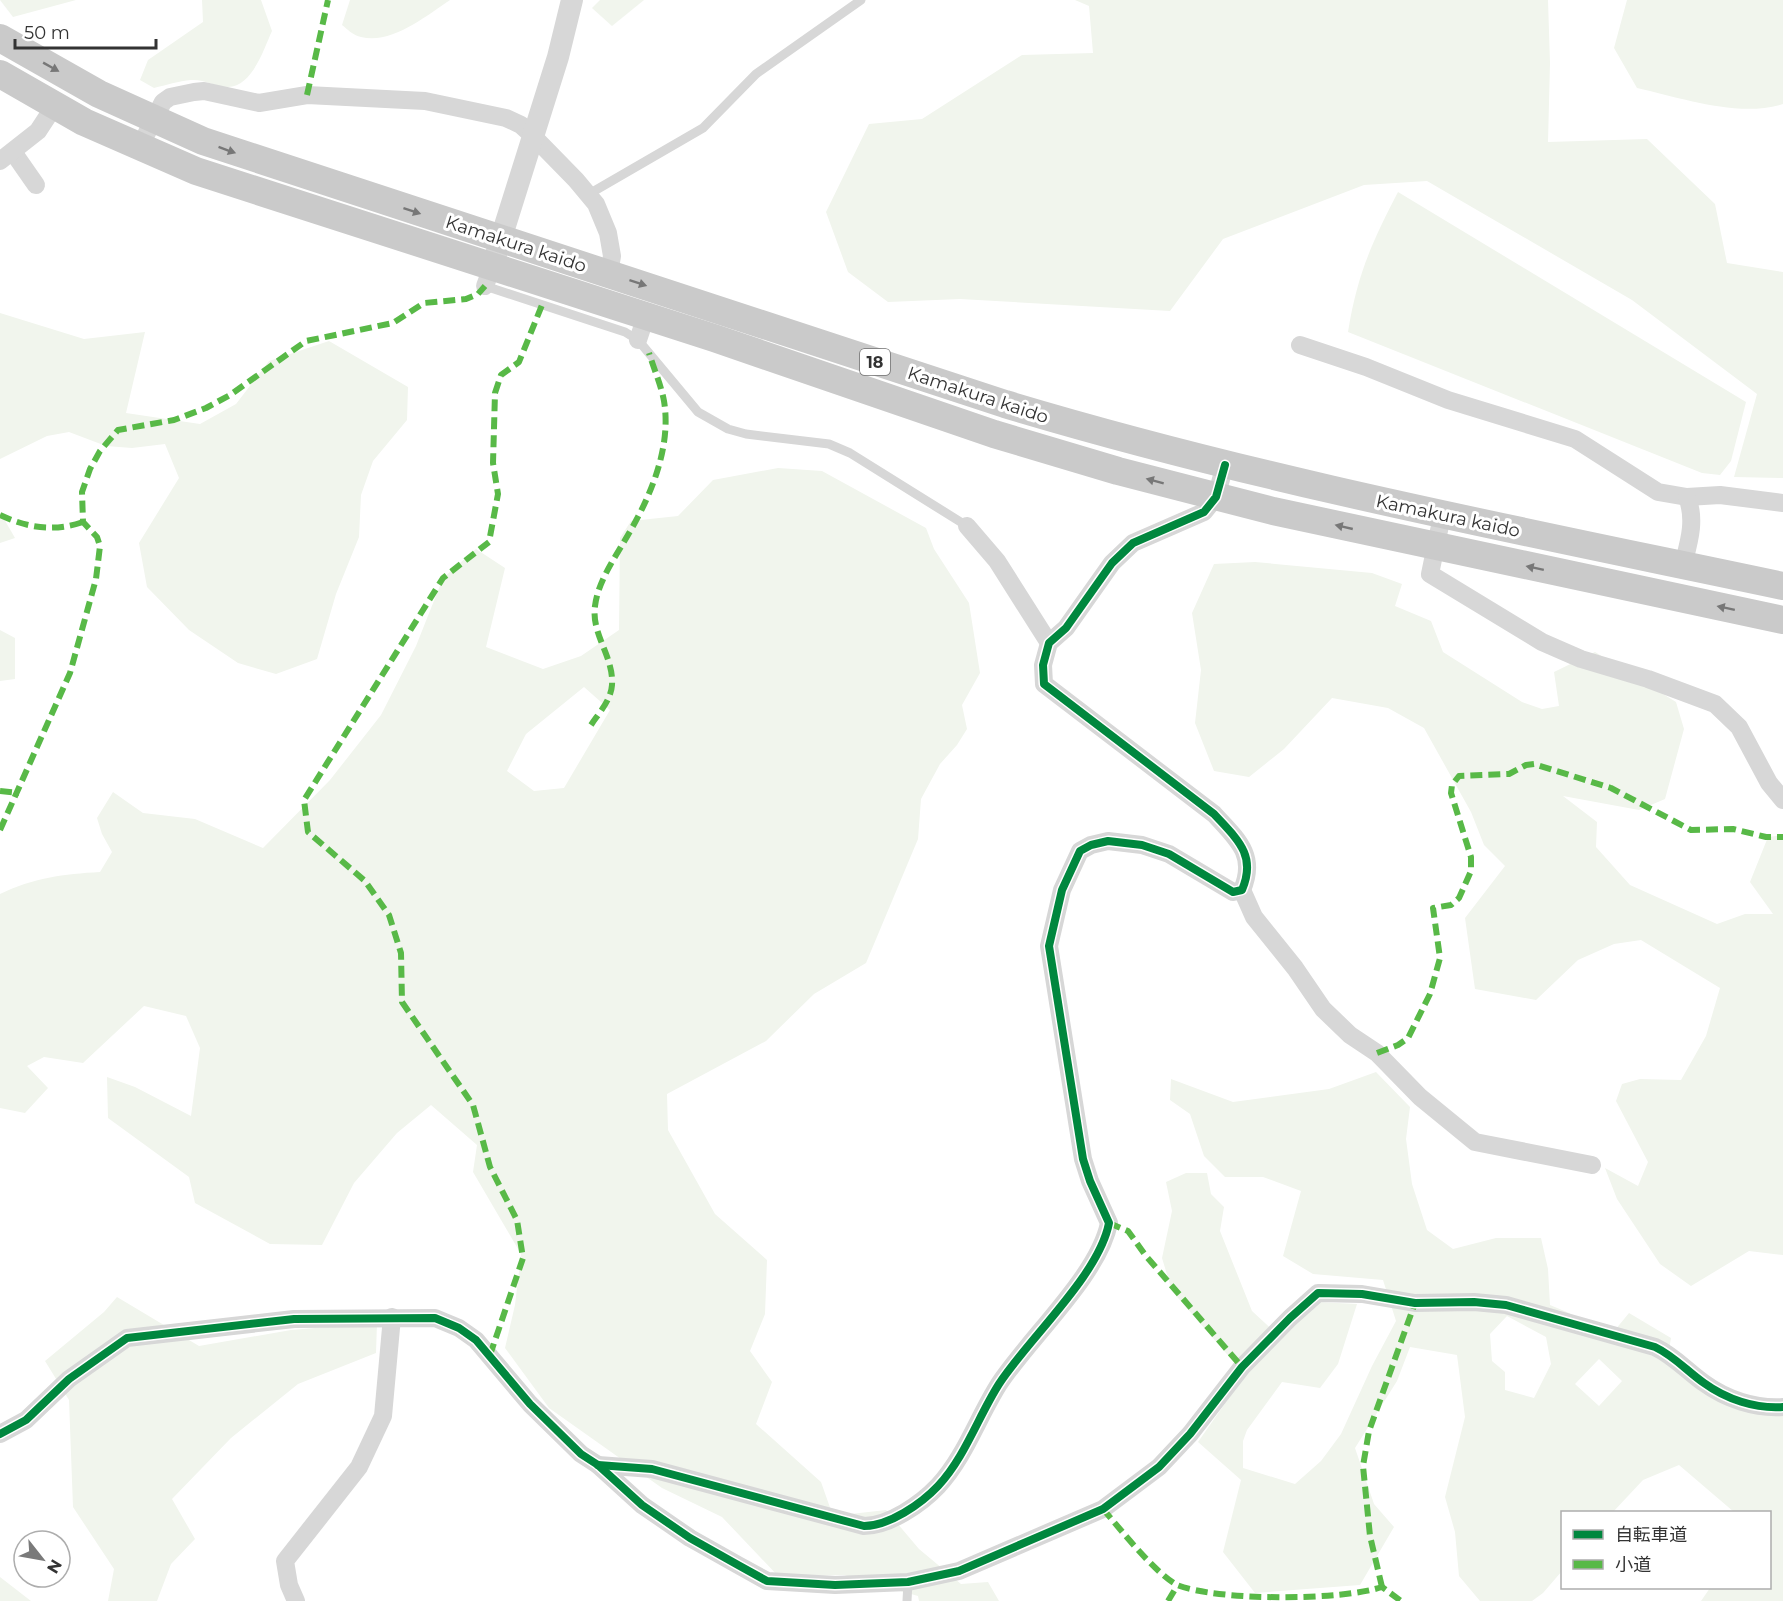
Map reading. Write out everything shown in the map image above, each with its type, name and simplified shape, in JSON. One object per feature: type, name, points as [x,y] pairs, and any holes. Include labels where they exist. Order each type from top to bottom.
[{"type":"main road","name":"Kamakura kaido","points":[[0,38],[99,94],[152,119],[263,163],[1005,404],[1131,442],[1442,516],[1783,586]]},
{"type":"main road","name":"Kamakura kaido","points":[[0,74],[139,148],[488,277],[642,328],[1216,498],[1435,547],[1783,620]]},
{"type":"street","points":[[488,277],[533,136],[572,0]]},
{"type":"street","points":[[139,148],[162,102],[183,93],[204,92],[259,103],[307,95],[425,102],[506,118],[521,125],[589,194],[603,217],[608,233],[612,256],[609,274]]},
{"type":"street","points":[[36,185],[6,156],[38,131],[55,105]]},
{"type":"street","points":[[1300,345],[1366,367],[1448,400],[1575,439],[1658,492],[1687,497],[1720,495],[1783,503]]},
{"type":"street","points":[[1225,465],[1216,498],[1201,513],[1148,535],[1122,552],[1066,628],[1049,644],[1043,665],[1044,684],[1214,814],[1237,839],[1247,857],[1249,874],[1242,890],[1254,917],[1295,968],[1323,1009],[1350,1035],[1377,1053],[1420,1097],[1475,1142],[1592,1165]]},
{"type":"street","points":[[1683,565],[1692,527],[1692,511],[1687,497]]},
{"type":"street","points":[[1442,516],[1430,574],[1527,633],[1581,659],[1648,679],[1715,705],[1739,727],[1769,783],[1783,800]]},
{"type":"street","points":[[967,526],[997,561],[1049,644]]},
{"type":"street","points":[[598,1465],[652,1469],[864,1526],[874,1526],[891,1520],[930,1494],[950,1471],[1000,1383],[1098,1254],[1107,1234],[1109,1223],[1083,1159],[1049,946],[1069,871],[1080,851],[1091,845],[1108,841],[1125,841],[1169,854],[1233,892],[1242,890]]},
{"type":"street","points":[[0,1434],[26,1420],[69,1379],[127,1338],[294,1319],[435,1318],[459,1328],[490,1355],[530,1404],[581,1454],[598,1465],[642,1505],[690,1538],[767,1581],[835,1585],[908,1582],[959,1572],[1103,1509],[1160,1467],[1190,1434],[1242,1367],[1318,1293],[1362,1294],[1415,1303],[1474,1302],[1506,1305],[1655,1347],[1667,1353],[1704,1383],[1734,1399],[1757,1406],[1783,1407]]},
{"type":"street","points":[[296,1601],[289,1585],[285,1561],[358,1467],[383,1416],[392,1317]]},
{"type":"lane","points":[[589,194],[625,171],[703,128],[756,74],[861,0]]},
{"type":"lane","points":[[642,328],[698,412],[728,429],[746,434],[830,444],[850,453],[967,526]]},
{"type":"lane","points":[[907,1601],[908,1582]]},
{"type":"shaded area","points":[[0,0],[76,0],[13,17]]},
{"type":"shaded area","points":[[202,0],[261,0],[272,31],[251,73],[237,85],[228,87],[191,80],[154,88],[140,80],[148,60],[203,22]]},
{"type":"shaded area","points":[[350,0],[450,0],[408,28],[384,37],[372,38],[356,35],[342,25]]},
{"type":"shaded area","points":[[600,0],[644,0],[612,26],[592,8]]},
{"type":"shaded area","points":[[1075,0],[1548,0],[1550,63],[1548,142],[1647,139],[1715,204],[1727,263],[1783,272],[1783,478],[1734,477],[1757,394],[1632,300],[1427,181],[1364,185],[1223,239],[1170,311],[960,299],[888,302],[848,272],[826,212],[869,124],[922,119],[1022,55],[1093,53],[1089,6]]},
{"type":"shaded area","points":[[1627,0],[1783,0],[1783,104],[1766,108],[1729,108],[1637,88],[1614,48]]},
{"type":"shaded area","points":[[1398,192],[1746,402],[1731,461],[1720,475],[1702,473],[1348,332],[1356,293],[1367,259]]},
{"type":"shaded area","points":[[0,313],[84,339],[145,332],[126,413],[200,424],[236,404],[269,361],[329,341],[408,387],[407,420],[373,461],[361,495],[359,537],[336,594],[317,659],[276,674],[238,663],[189,630],[147,587],[139,543],[179,478],[165,444],[132,448],[106,446],[69,432],[47,436],[0,459]]},
{"type":"shaded area","points":[[778,468],[822,471],[926,528],[934,549],[969,603],[980,673],[962,705],[967,729],[957,745],[940,764],[921,799],[918,839],[866,963],[814,994],[766,1041],[667,1094],[668,1130],[715,1214],[767,1260],[765,1314],[750,1351],[772,1382],[756,1424],[821,1482],[833,1516],[886,1510],[919,1549],[961,1584],[988,1582],[999,1601],[919,1601],[918,1596],[844,1575],[779,1577],[722,1517],[662,1488],[549,1408],[505,1348],[515,1305],[521,1254],[473,1172],[477,1145],[431,1105],[397,1133],[354,1183],[322,1245],[270,1244],[195,1203],[189,1177],[108,1118],[107,1077],[135,1087],[191,1116],[200,1048],[186,1016],[144,1006],[83,1063],[44,1057],[27,1066],[48,1088],[25,1113],[0,1108],[0,894],[24,884],[49,878],[100,872],[112,852],[102,834],[97,818],[113,792],[143,813],[195,819],[263,848],[330,780],[381,715],[416,646],[443,578],[476,549],[505,568],[486,647],[543,669],[581,656],[619,630],[620,538],[631,521],[678,516],[713,480]],"holes":[[[584,687],[610,710],[564,788],[534,791],[507,771],[526,734]]]},
{"type":"shaded area","points":[[0,512],[15,538],[0,543]]},
{"type":"shaded area","points":[[1255,562],[1372,573],[1402,584],[1395,606],[1431,621],[1443,652],[1522,702],[1542,709],[1559,706],[1554,672],[1595,652],[1676,702],[1684,729],[1665,799],[1639,810],[1563,796],[1597,822],[1596,847],[1630,885],[1717,924],[1745,914],[1773,914],[1750,882],[1768,837],[1783,835],[1783,1255],[1749,1251],[1691,1286],[1660,1264],[1617,1199],[1605,1168],[1638,1186],[1648,1162],[1616,1101],[1622,1084],[1640,1079],[1681,1080],[1706,1036],[1720,988],[1641,940],[1614,944],[1578,960],[1536,1000],[1475,989],[1465,918],[1505,866],[1484,845],[1471,812],[1424,728],[1388,708],[1332,698],[1284,749],[1249,777],[1214,771],[1195,723],[1201,670],[1192,613],[1214,564]]},
{"type":"shaded area","points":[[0,630],[15,638],[15,679],[0,681]]},
{"type":"shaded area","points":[[1376,1072],[1410,1107],[1406,1139],[1412,1184],[1427,1230],[1453,1249],[1496,1238],[1541,1238],[1548,1269],[1550,1305],[1569,1313],[1606,1341],[1629,1313],[1671,1338],[1667,1362],[1783,1413],[1783,1601],[1701,1601],[1709,1589],[1771,1589],[1771,1511],[1733,1511],[1679,1465],[1643,1480],[1614,1511],[1561,1511],[1561,1572],[1543,1593],[1532,1601],[1480,1601],[1459,1576],[1455,1532],[1445,1497],[1465,1417],[1457,1355],[1410,1347],[1397,1381],[1355,1448],[1374,1504],[1394,1527],[1360,1585],[1255,1593],[1223,1552],[1241,1480],[1198,1442],[1245,1375],[1172,1291],[1162,1258],[1172,1211],[1166,1182],[1186,1173],[1207,1173],[1211,1194],[1224,1207],[1220,1231],[1252,1311],[1279,1336],[1317,1302],[1357,1304],[1338,1364],[1320,1388],[1282,1382],[1247,1430],[1243,1441],[1243,1468],[1295,1484],[1321,1461],[1341,1434],[1372,1366],[1396,1321],[1383,1280],[1313,1274],[1283,1256],[1301,1191],[1263,1177],[1225,1177],[1204,1156],[1190,1114],[1170,1100],[1171,1079],[1233,1102],[1329,1089]],"holes":[[[1507,1316],[1546,1337],[1551,1364],[1534,1398],[1505,1390],[1505,1372],[1492,1361],[1490,1334]],[[1599,1359],[1622,1381],[1599,1406],[1575,1384]]]},
{"type":"shaded area","points":[[117,1297],[199,1346],[291,1330],[377,1323],[376,1353],[298,1384],[231,1438],[172,1499],[195,1539],[171,1564],[157,1601],[108,1601],[114,1569],[73,1507],[69,1400],[45,1361],[104,1312]]},
{"type":"shaded area","points":[[0,1577],[12,1586],[12,1589],[16,1589],[31,1601],[0,1601]]},
{"type":"marked path","points":[[307,95],[328,0]]},
{"type":"marked path","points":[[0,830],[70,673],[96,579],[100,546],[97,537],[83,522],[82,492],[90,469],[100,451],[118,430],[174,420],[206,408],[230,395],[306,341],[393,323],[424,303],[466,299],[478,294],[485,286]]},
{"type":"marked path","points":[[490,1355],[523,1258],[517,1220],[490,1167],[473,1105],[402,1002],[401,953],[389,915],[365,881],[308,832],[304,800],[443,578],[489,542],[498,494],[493,463],[495,393],[501,375],[519,362],[542,305]]},
{"type":"marked path","points":[[591,725],[607,701],[612,685],[610,665],[596,626],[595,606],[599,588],[650,491],[662,456],[665,437],[664,401],[649,353]]},
{"type":"marked path","points":[[0,515],[31,526],[51,528],[83,522]]},
{"type":"marked path","points":[[1377,1053],[1398,1045],[1408,1038],[1430,994],[1440,958],[1433,908],[1451,905],[1459,898],[1471,871],[1471,857],[1451,793],[1452,785],[1459,776],[1509,774],[1526,765],[1534,764],[1611,788],[1691,830],[1733,829],[1766,837],[1783,837]]},
{"type":"marked path","points":[[0,791],[19,793]]},
{"type":"marked path","points":[[1109,1223],[1128,1231],[1146,1256],[1242,1367]]},
{"type":"marked path","points":[[1382,1587],[1370,1536],[1363,1466],[1369,1431],[1415,1303]]},
{"type":"marked path","points":[[1103,1509],[1148,1561],[1177,1585],[1220,1594],[1279,1597],[1338,1595],[1382,1587],[1401,1601]]},
{"type":"marked path","points":[[1168,1601],[1177,1586]]},
{"type":"cycle path","points":[[598,1465],[652,1469],[864,1526],[894,1518],[923,1500],[948,1475],[999,1384],[1062,1306],[1092,1264],[1103,1243],[1109,1223],[1083,1159],[1049,946],[1062,890],[1080,851],[1091,845],[1108,841],[1142,845],[1169,854],[1233,892],[1242,890],[1247,867],[1242,848],[1214,814],[1044,684],[1043,665],[1049,643],[1066,628],[1112,563],[1133,543],[1204,512],[1216,497],[1225,465]]},
{"type":"cycle path","points":[[0,1434],[26,1420],[69,1379],[127,1338],[294,1319],[435,1318],[459,1328],[476,1340],[530,1404],[581,1454],[598,1465],[642,1505],[690,1538],[767,1581],[835,1585],[908,1582],[959,1571],[1103,1509],[1159,1467],[1190,1434],[1242,1367],[1318,1293],[1362,1294],[1415,1303],[1474,1302],[1506,1305],[1655,1347],[1722,1394],[1752,1405],[1783,1407]]}]
